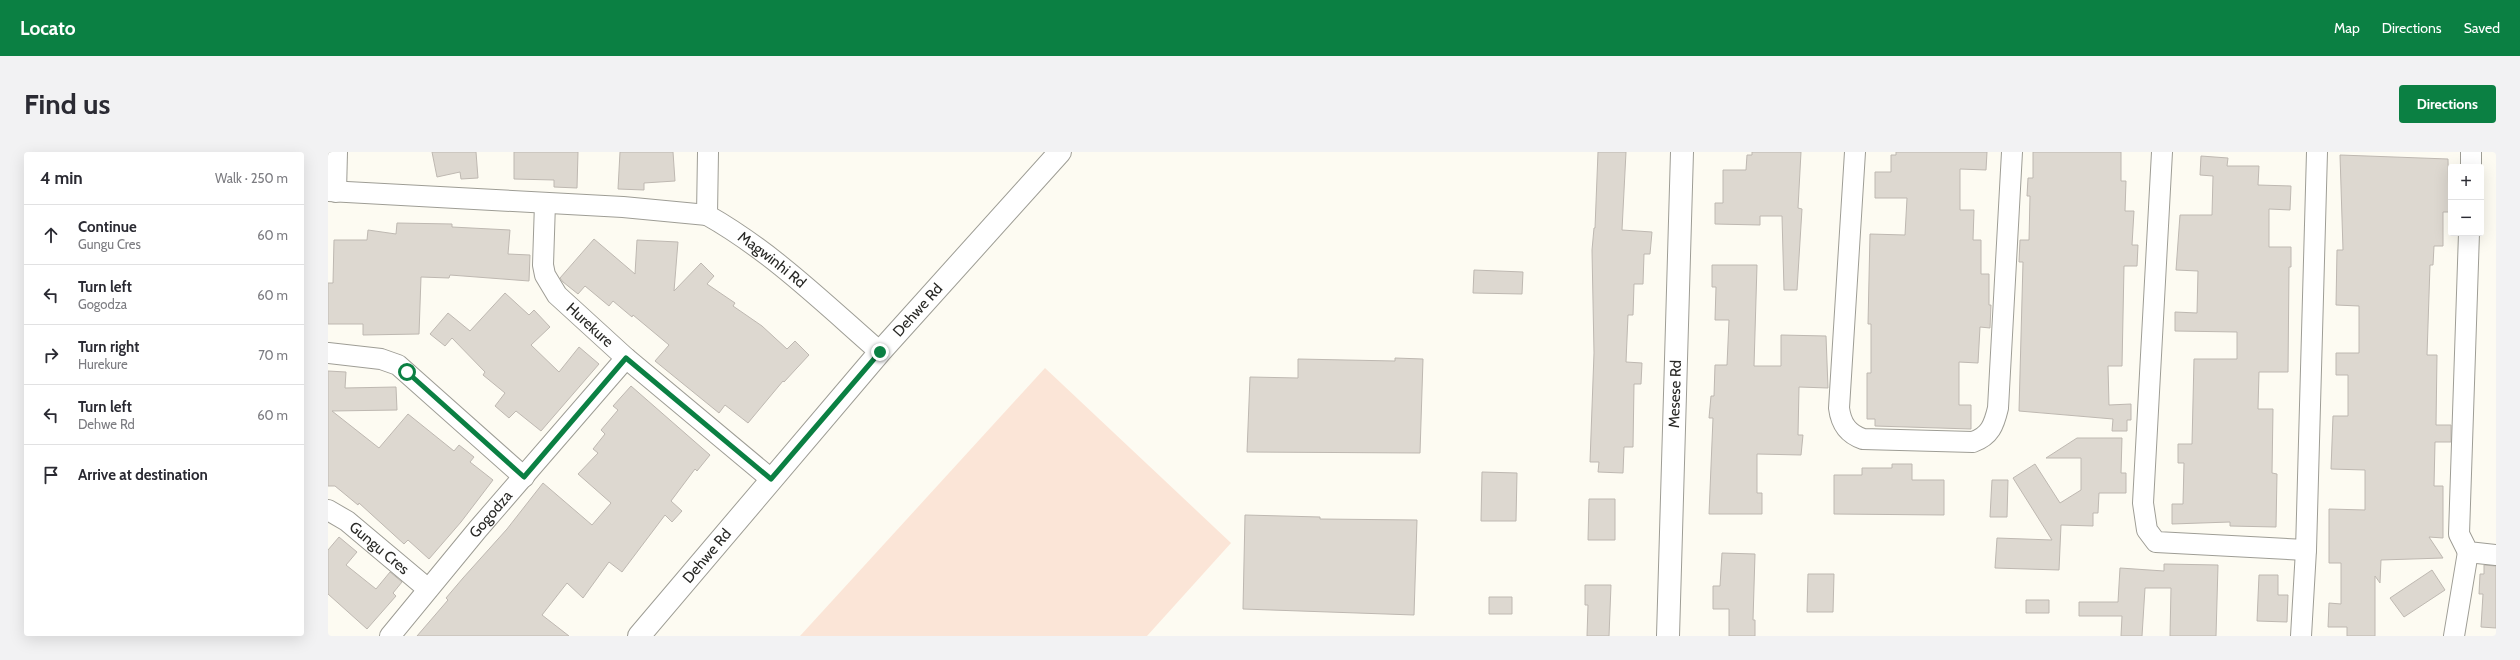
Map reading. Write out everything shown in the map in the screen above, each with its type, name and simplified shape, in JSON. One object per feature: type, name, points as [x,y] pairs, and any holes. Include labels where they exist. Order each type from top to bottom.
[{"type":"street","points":[[337,152],[332,192],[544,203],[708,215],[708,152]]},
{"type":"street","name":"Dehwe Rd","points":[[639,636],[880,352],[1060,152]]},
{"type":"street","name":"Mesese Rd","points":[[1668,636],[1682,152]]},
{"type":"street","points":[[1855,152],[1839,408],[1843,424],[1856,436],[1863,438],[1972,442],[1981,439],[1991,431],[1998,408],[2012,152]]},
{"type":"street","points":[[2162,152],[2143,503],[2147,530],[2156,542],[2306,550]]},
{"type":"street","points":[[2301,636],[2306,550],[2317,152]]},
{"type":"street","points":[[2471,164],[2472,152]]},
{"type":"street","name":"Hurekure","points":[[544,203],[543,265],[549,285],[556,296],[626,358],[771,479]]},
{"type":"street","name":"Magwinhi Rd","points":[[708,215],[735,231],[778,263],[880,352]]},
{"type":"street","points":[[2454,636],[2468,552],[2462,543],[2459,522],[2469,236]]},
{"type":"street","points":[[328,353],[381,359],[398,365],[524,477]]},
{"type":"street","name":"Gogodza","points":[[390,636],[428,589],[626,358]]},
{"type":"street","name":"Gungu Cres","points":[[328,510],[347,521],[428,589]]},
{"type":"street","points":[[2468,552],[2496,555]]},
{"type":"shaded area","points":[[1045,368],[1231,543],[1147,636],[800,636]]},
{"type":"building","points":[[432,152],[476,152],[478,178],[461,179],[460,172],[437,177]]},
{"type":"building","points":[[514,152],[578,152],[577,188],[554,187],[554,180],[514,179]]},
{"type":"building","points":[[620,152],[673,152],[675,181],[644,183],[644,190],[618,189]]},
{"type":"building","points":[[1598,152],[1626,152],[1622,230],[1652,232],[1650,254],[1644,254],[1643,284],[1634,284],[1633,315],[1628,315],[1626,362],[1642,363],[1641,384],[1634,384],[1633,447],[1624,447],[1623,473],[1598,472],[1599,462],[1590,462],[1594,353],[1592,250],[1595,228]]},
{"type":"building","points":[[1752,152],[1801,152],[1798,208],[1802,209],[1797,290],[1784,290],[1782,216],[1760,216],[1760,225],[1715,224],[1715,203],[1723,203],[1723,170],[1746,170],[1747,155],[1752,155]]},
{"type":"building","points":[[1896,152],[1987,152],[1986,170],[1960,169],[1960,210],[1974,210],[1973,240],[1981,240],[1981,274],[1989,274],[1989,305],[1991,305],[1990,328],[1980,327],[1978,363],[1959,362],[1959,405],[1971,405],[1971,429],[1875,426],[1875,419],[1867,419],[1867,373],[1871,373],[1871,324],[1868,324],[1870,234],[1905,235],[1907,198],[1875,198],[1875,172],[1891,172],[1891,155],[1896,155]]},
{"type":"building","points":[[2033,152],[2121,152],[2121,181],[2126,181],[2125,211],[2134,211],[2132,245],[2138,245],[2137,266],[2124,266],[2122,366],[2108,366],[2109,405],[2131,404],[2131,420],[2127,420],[2127,431],[2112,431],[2113,419],[2019,411],[2023,262],[2019,262],[2020,240],[2029,240],[2030,196],[2027,196],[2028,178],[2033,178]]},
{"type":"building","points":[[2340,155],[2448,159],[2448,212],[2443,212],[2443,246],[2434,246],[2433,265],[2430,265],[2427,355],[2437,355],[2436,425],[2451,425],[2451,442],[2435,442],[2434,486],[2443,486],[2443,538],[2429,537],[2443,558],[2381,560],[2380,583],[2375,576],[2375,636],[2347,636],[2347,627],[2328,627],[2329,603],[2341,604],[2341,563],[2329,563],[2329,509],[2365,510],[2365,470],[2331,469],[2333,416],[2348,416],[2348,375],[2336,375],[2336,353],[2359,353],[2359,306],[2336,305],[2337,250],[2343,250]]},
{"type":"building","points":[[2201,156],[2228,158],[2227,166],[2259,166],[2258,185],[2291,186],[2290,210],[2269,209],[2269,247],[2291,247],[2291,267],[2289,267],[2288,372],[2259,372],[2258,409],[2273,409],[2272,473],[2277,474],[2276,527],[2230,526],[2230,522],[2172,524],[2172,504],[2183,504],[2184,463],[2178,463],[2178,444],[2192,444],[2194,359],[2237,359],[2237,332],[2175,331],[2175,312],[2197,313],[2198,271],[2176,270],[2180,215],[2212,215],[2213,176],[2200,175]]},
{"type":"building","points":[[397,223],[452,224],[452,227],[510,230],[508,254],[530,255],[529,281],[450,275],[449,278],[421,277],[419,334],[363,335],[363,324],[328,324],[328,283],[333,283],[334,240],[367,240],[368,230],[396,234]]},
{"type":"building","points":[[594,239],[635,274],[637,240],[678,242],[674,291],[701,263],[714,276],[707,284],[735,303],[733,306],[762,326],[787,349],[795,341],[809,355],[784,382],[783,381],[748,423],[725,405],[719,413],[655,361],[669,345],[633,315],[632,317],[613,301],[609,306],[585,286],[578,294],[560,278]]},
{"type":"building","points":[[1712,265],[1757,265],[1754,366],[1781,366],[1781,335],[1826,336],[1828,388],[1799,387],[1798,435],[1803,435],[1801,455],[1757,454],[1757,493],[1762,493],[1762,514],[1709,514],[1713,418],[1709,418],[1711,396],[1714,396],[1715,365],[1727,365],[1729,320],[1715,320],[1716,287],[1712,287]]},
{"type":"building","points":[[1474,270],[1523,272],[1522,294],[1473,293]]},
{"type":"building","points":[[505,293],[529,315],[534,310],[550,327],[531,345],[559,372],[579,347],[599,364],[541,431],[516,411],[509,418],[495,406],[505,393],[483,375],[485,372],[452,338],[445,346],[430,334],[448,313],[470,331]]},
{"type":"building","points":[[1395,358],[1423,359],[1420,453],[1247,452],[1250,377],[1298,378],[1298,359],[1395,361]]},
{"type":"building","points":[[328,371],[346,372],[345,388],[396,387],[397,410],[332,411],[379,448],[408,414],[454,451],[459,445],[474,457],[470,462],[493,480],[461,522],[429,559],[408,540],[404,544],[359,503],[358,505],[335,486],[328,486]]},
{"type":"building","points":[[631,386],[710,455],[697,471],[695,469],[671,501],[682,511],[672,522],[665,515],[622,572],[609,562],[583,598],[567,583],[542,615],[569,636],[417,636],[448,600],[446,598],[507,529],[543,483],[592,525],[611,503],[578,474],[598,453],[593,449],[605,434],[601,430],[618,410],[613,406]]},
{"type":"building","points":[[2077,438],[2122,438],[2121,473],[2126,473],[2126,493],[2099,493],[2098,513],[2093,513],[2093,526],[2061,525],[2059,570],[1995,568],[1997,538],[2052,540],[2013,478],[2035,464],[2060,503],[2081,490],[2081,458],[2046,458]]},
{"type":"building","points":[[1892,464],[1912,464],[1912,480],[1944,480],[1944,515],[1834,514],[1834,475],[1862,475],[1862,468],[1892,468]]},
{"type":"building","points":[[1482,472],[1517,473],[1516,521],[1481,521]]},
{"type":"building","points":[[1992,480],[2008,480],[2007,517],[1990,517]]},
{"type":"building","points":[[1589,499],[1615,499],[1615,540],[1588,540]]},
{"type":"building","points":[[1245,515],[1320,517],[1320,519],[1417,520],[1414,615],[1243,609]]},
{"type":"building","points":[[339,537],[357,552],[346,565],[376,589],[390,572],[402,582],[393,593],[396,596],[367,629],[328,594],[328,550]]},
{"type":"building","points":[[1722,553],[1755,554],[1753,620],[1755,620],[1755,636],[1729,636],[1729,609],[1713,609],[1713,586],[1720,586]]},
{"type":"building","points":[[2164,564],[2218,565],[2216,636],[2170,636],[2171,588],[2145,588],[2142,636],[2121,636],[2122,616],[2079,616],[2079,602],[2118,602],[2120,568],[2164,571]]},
{"type":"building","points":[[2484,565],[2496,566],[2496,628],[2481,627],[2483,594],[2479,594],[2480,574],[2484,574]]},
{"type":"building","points":[[2432,570],[2445,590],[2404,617],[2390,598]]},
{"type":"building","points":[[1808,574],[1834,574],[1833,612],[1807,612]]},
{"type":"building","points":[[2259,575],[2278,575],[2278,595],[2288,595],[2287,622],[2257,621]]},
{"type":"building","points":[[1585,585],[1611,585],[1609,636],[1587,636],[1588,605],[1585,605]]},
{"type":"building","points":[[1489,597],[1512,597],[1512,614],[1489,614]]},
{"type":"building","points":[[2026,600],[2049,600],[2049,613],[2026,613]]},
{"type":"route","points":[[407,372],[524,477],[626,358],[771,479],[880,352]]}]
